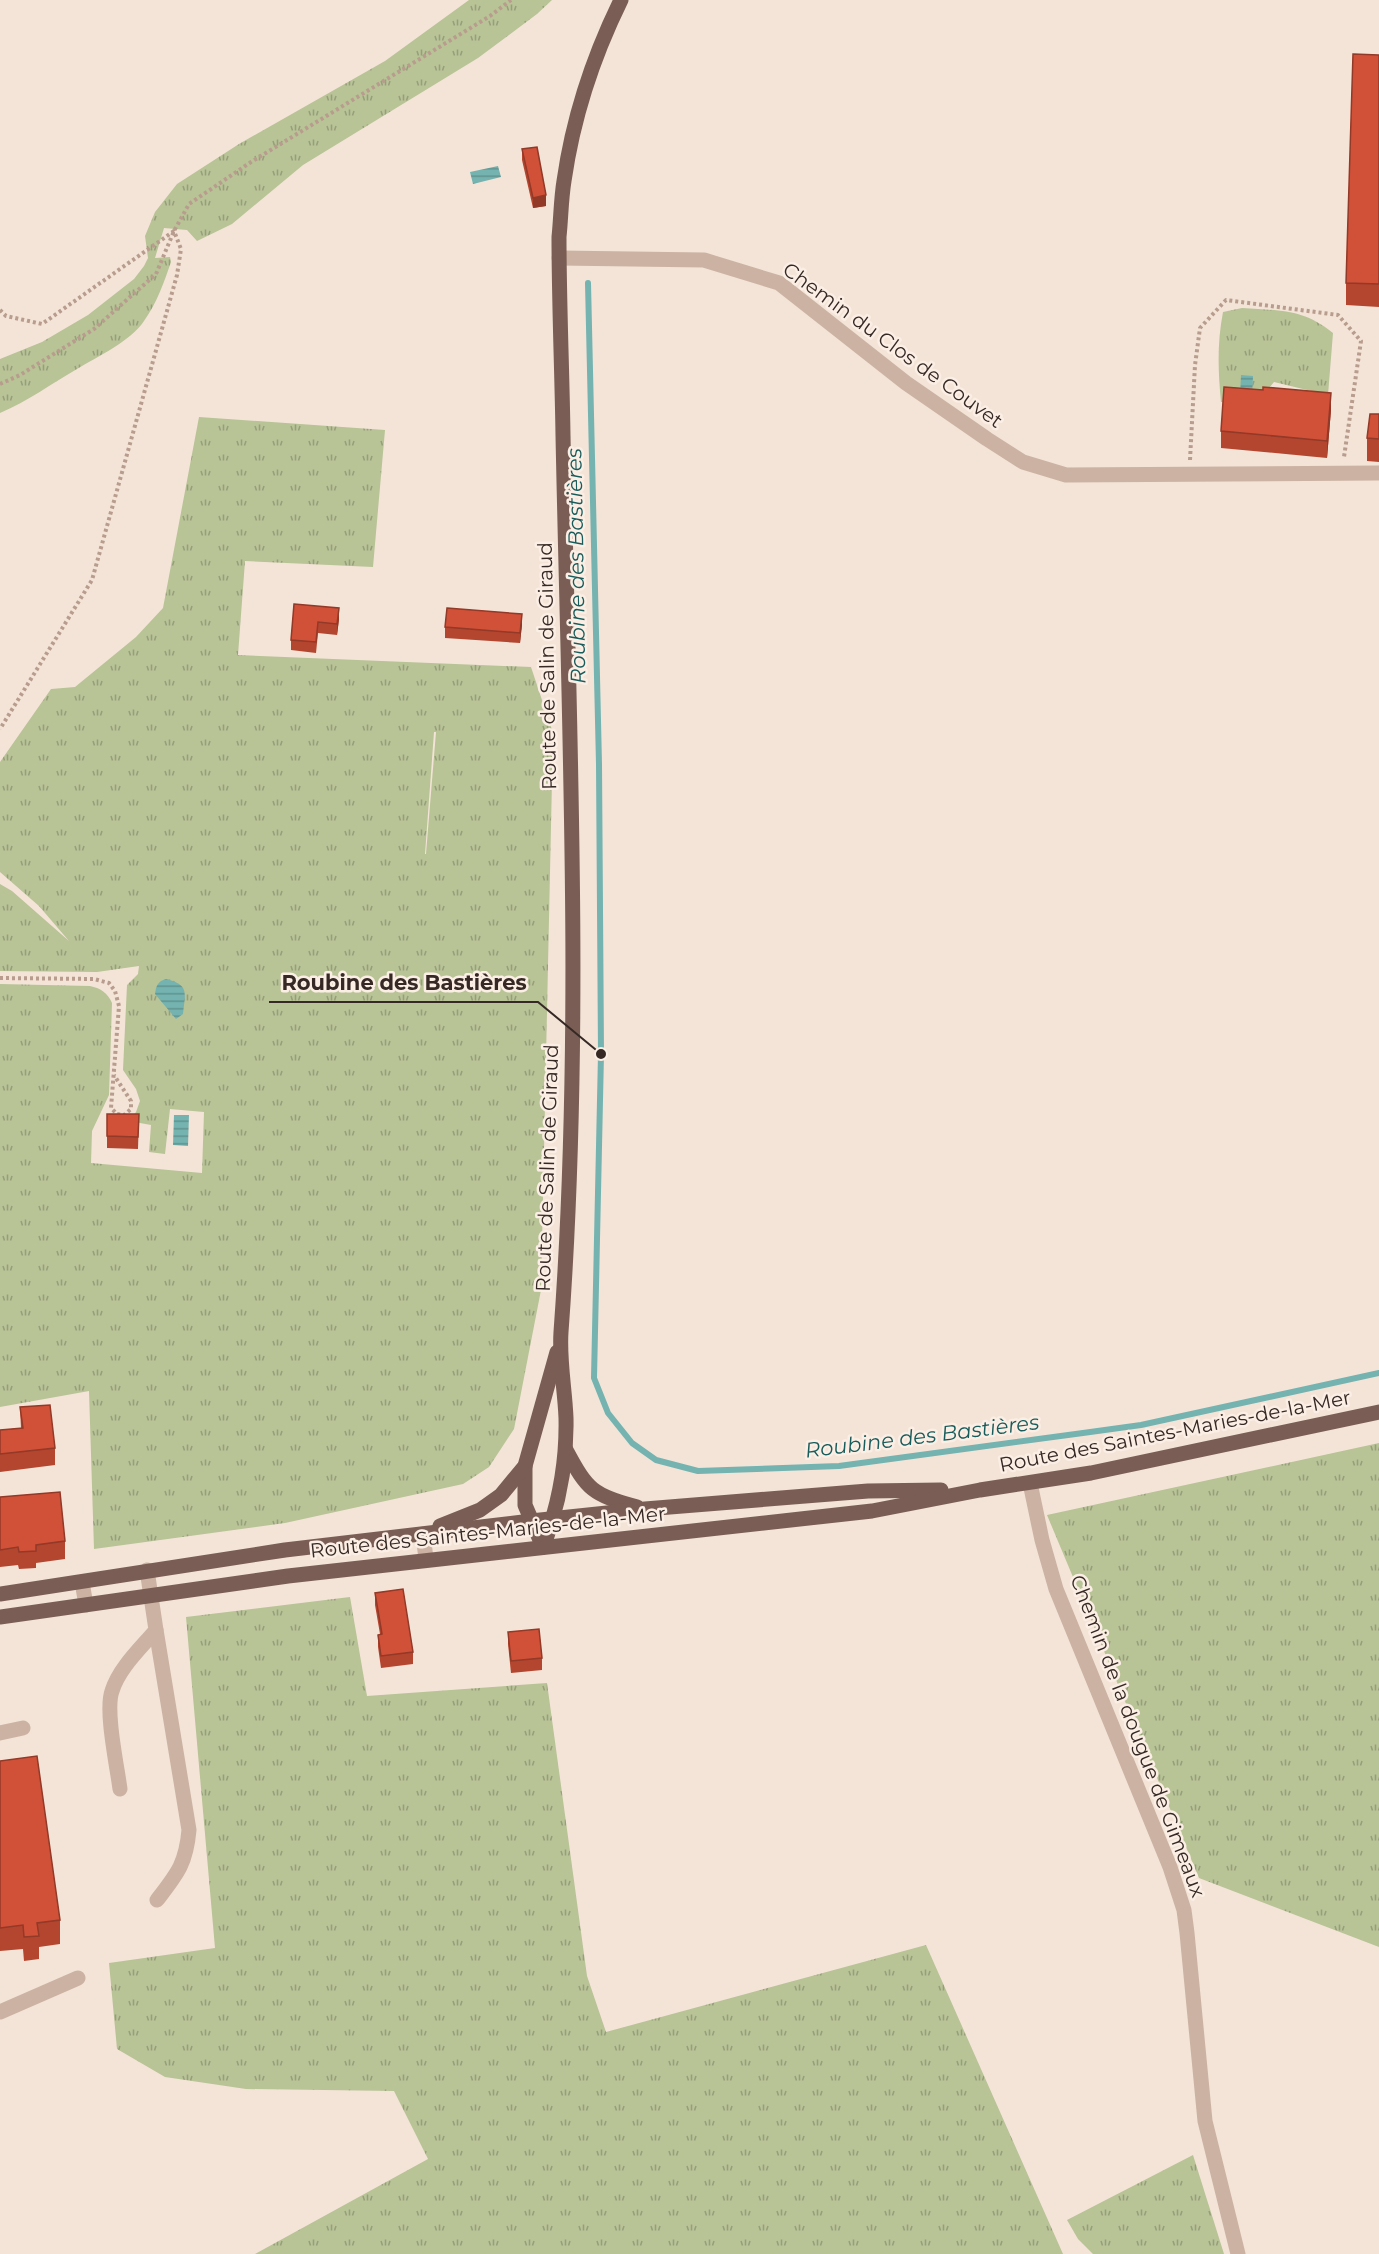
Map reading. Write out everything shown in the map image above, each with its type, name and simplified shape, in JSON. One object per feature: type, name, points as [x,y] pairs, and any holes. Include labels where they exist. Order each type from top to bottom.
[{"type":"main road","name":"Route de Salin de Giraud","points":[[543,1547],[554,1519],[562,1485],[565,1449],[566,1417],[560,1340],[568,1230],[574,986],[559,258],[563,182],[574,126],[589,75],[621,0]]},
{"type":"main road","name":"Route de Salin de Giraud","points":[[543,1547],[531,1521],[523,1494],[525,1466],[560,1340]]},
{"type":"main road","name":"Route des Saintes-Maries-de-la-Mer","points":[[0,1617],[426,1559],[872,1511],[980,1490],[1091,1473],[1379,1412]]},
{"type":"main road","points":[[565,1449],[582,1479],[594,1492],[645,1509]]},
{"type":"main road","name":"Route de Salin de Giraud","points":[[423,1534],[480,1510],[501,1495],[525,1466]]},
{"type":"main road","name":"Route des Saintes-Maries-de-la-Mer","points":[[0,1594],[285,1550],[531,1521],[645,1509],[868,1491],[980,1490]]},
{"type":"street","name":"Chemin du Clos de Couvet","points":[[559,258],[704,260],[779,283],[906,383],[1023,462],[1066,475],[1379,473]]},
{"type":"street","name":"Chemin de la dougue de Gimeaux","points":[[1030,1483],[1042,1540],[1056,1589],[1075,1640],[1170,1866],[1184,1910],[1205,2121],[1238,2254]]},
{"type":"street","points":[[423,1534],[426,1559]]},
{"type":"street","points":[[147,1570],[189,1830],[187,1853],[178,1873],[157,1900]]},
{"type":"street","points":[[82,1581],[86,1605]]},
{"type":"street","points":[[120,1789],[110,1709],[111,1692],[118,1677],[156,1630]]},
{"type":"street","points":[[0,1733],[23,1728]]},
{"type":"street","points":[[0,2012],[78,1978]]},
{"type":"path","points":[[0,384],[20,375],[94,328],[156,274],[174,231],[189,204],[251,162],[490,16],[511,0]]},
{"type":"path","points":[[0,310],[6,316],[42,324],[174,231]]},
{"type":"path","points":[[0,729],[92,580],[177,275],[181,249],[174,231]]},
{"type":"path","points":[[1190,473],[1195,365],[1200,327],[1226,300],[1338,315],[1361,341],[1342,473]]},
{"type":"path","points":[[0,978],[94,979],[109,983],[115,991],[119,1005],[111,1108],[117,1114],[124,1115],[131,1109],[131,1101],[114,1075]]},
{"type":"green space","points":[[469,0],[552,0],[478,58],[303,165],[232,224],[197,241],[187,230],[164,228],[155,258],[170,257],[171,262],[149,314],[138,328],[113,348],[30,398],[0,413],[0,359],[42,342],[88,315],[134,279],[148,258],[145,236],[155,212],[177,184],[239,144],[385,61]]},
{"type":"green space","points":[[1242,308],[1301,315],[1333,333],[1328,395],[1274,382],[1258,401],[1221,402],[1219,357],[1223,312]]},
{"type":"green space","points":[[199,417],[385,430],[373,567],[245,561],[238,655],[531,667],[553,733],[541,1290],[514,1429],[489,1467],[463,1484],[285,1523],[94,1549],[89,1391],[0,1407],[0,984],[90,986],[97,988],[110,999],[112,1003],[109,1095],[92,1131],[91,1163],[202,1173],[204,1112],[170,1109],[165,1154],[149,1152],[151,1125],[129,1121],[140,1101],[136,1089],[123,1070],[127,985],[138,974],[139,966],[97,972],[0,971],[0,884],[12,891],[69,941],[39,906],[0,872],[0,762],[51,689],[75,687],[136,637],[163,608]],"holes":[[[434,732],[436,732],[426,854],[425,854]]]},
{"type":"green space","points":[[1379,1443],[1379,1947],[1199,1878],[1047,1515]]},
{"type":"green space","points":[[350,1597],[367,1696],[547,1683],[587,1976],[606,2032],[926,1945],[1063,2254],[255,2254],[428,2159],[394,2091],[246,2089],[165,2077],[117,2049],[109,1963],[215,1948],[186,1617]]},
{"type":"green space","points":[[1193,2155],[1224,2254],[1093,2254],[1078,2239],[1067,2220]]},
{"type":"water","points":[[498,166],[501,177],[473,184],[470,172]]},
{"type":"water","points":[[1241,375],[1253,376],[1252,398],[1240,398]]},
{"type":"water","points":[[166,979],[179,984],[184,991],[183,1014],[176,1019],[155,994],[158,984]]},
{"type":"water","points":[[174,1115],[189,1115],[188,1146],[173,1145]]},
{"type":"building","points":[[1353,54],[1379,55],[1379,284],[1346,283]]},
{"type":"building","points":[[537,147],[546,195],[533,198],[522,149]]},
{"type":"building","points":[[1224,387],[1263,390],[1263,387],[1331,393],[1327,441],[1221,431]]},
{"type":"building","points":[[1370,414],[1379,414],[1379,439],[1367,438]]},
{"type":"building","points":[[294,604],[339,608],[337,624],[318,622],[316,642],[291,640]]},
{"type":"building","points":[[447,608],[522,614],[520,633],[445,627]]},
{"type":"building","points":[[107,1114],[139,1114],[138,1137],[107,1136]]},
{"type":"building","points":[[50,1405],[55,1448],[0,1454],[0,1430],[23,1428],[20,1407]]},
{"type":"building","points":[[60,1492],[65,1541],[36,1545],[36,1551],[19,1552],[18,1547],[0,1550],[0,1497]]},
{"type":"building","points":[[403,1589],[413,1652],[381,1656],[378,1635],[382,1634],[375,1593]]},
{"type":"building","points":[[539,1629],[542,1658],[511,1661],[508,1632]]},
{"type":"building","points":[[37,1756],[60,1920],[37,1923],[39,1936],[24,1937],[23,1925],[0,1928],[0,1761]]},
{"type":"waterway","name":"Roubine des Bastières","points":[[588,283],[599,764],[601,1054],[594,1378],[608,1413],[632,1443],[656,1460],[698,1471],[839,1466],[1141,1425],[1379,1373]]},
{"type":"place","name":"Roubine des Bastières","points":[[601,1054]]}]
